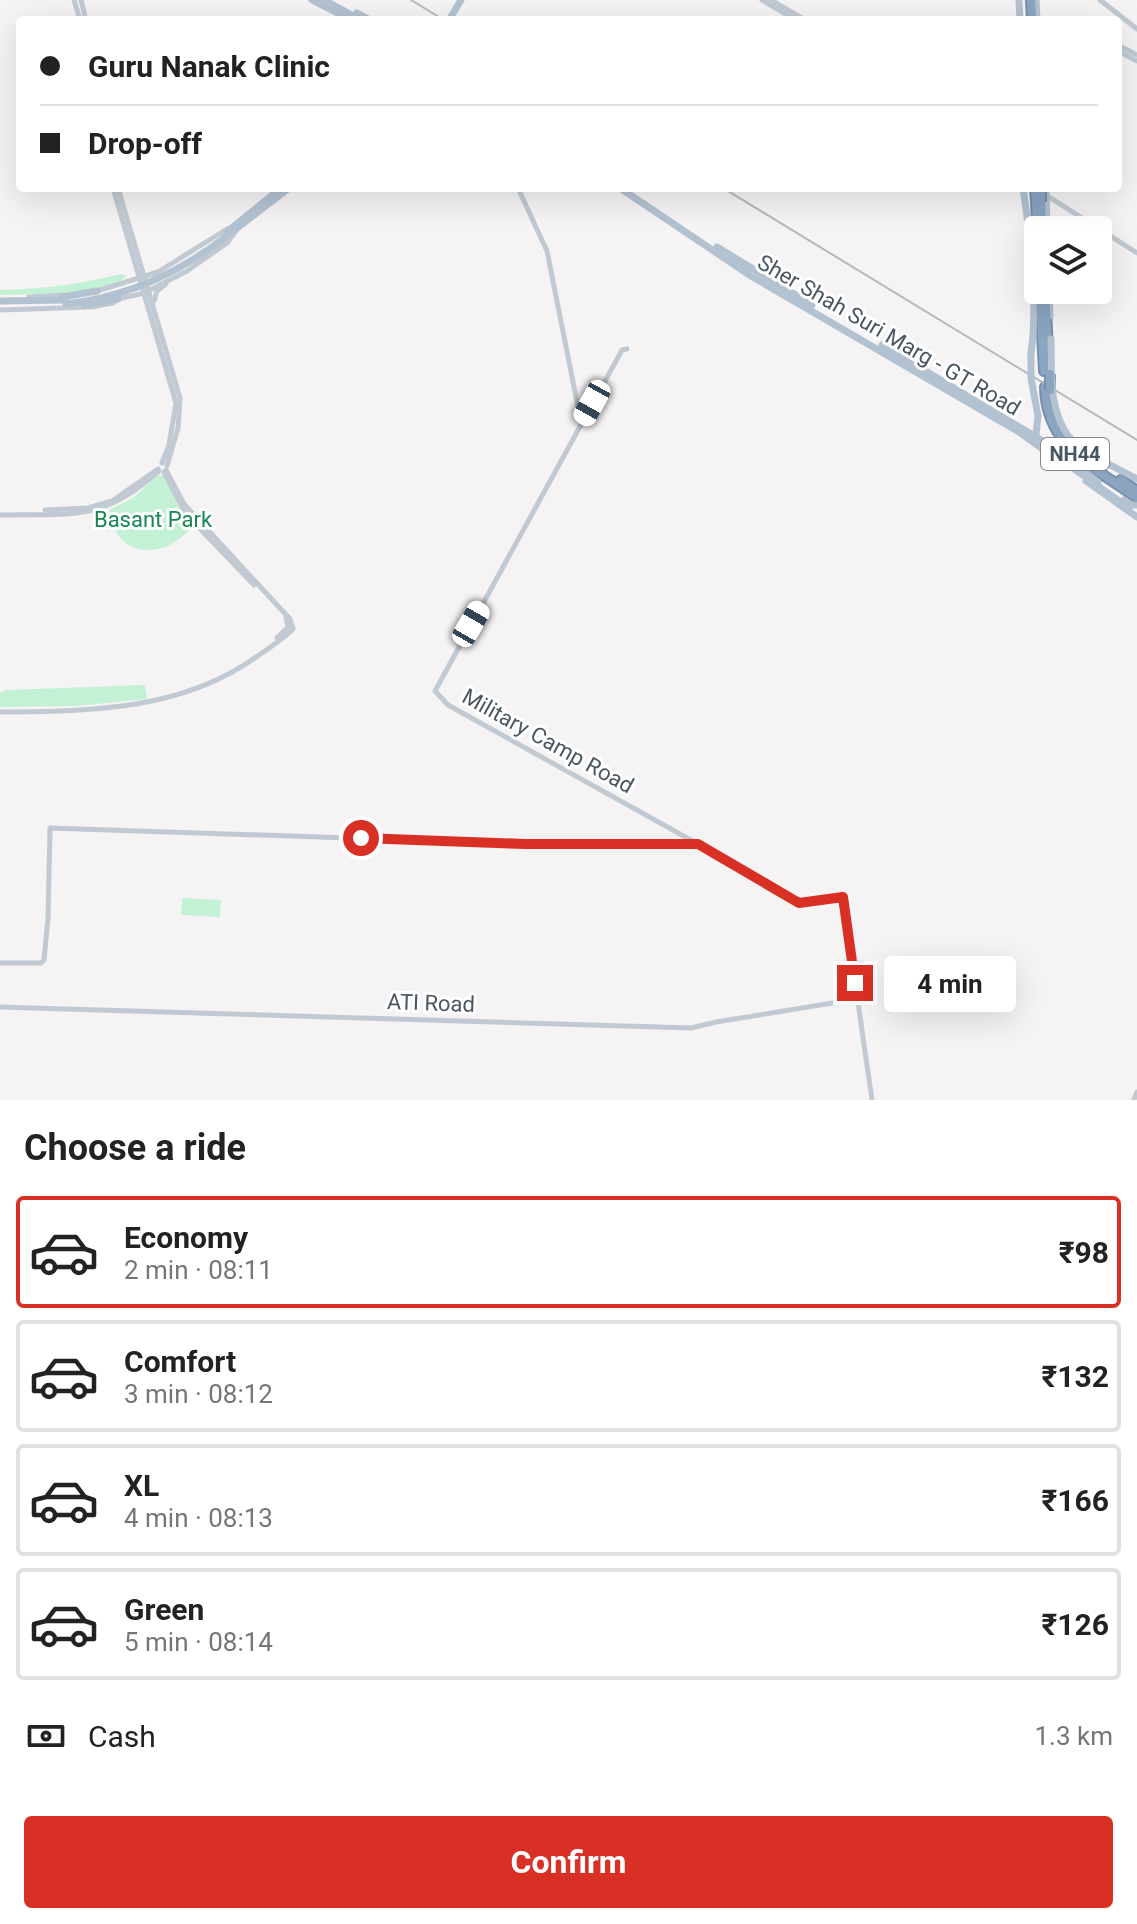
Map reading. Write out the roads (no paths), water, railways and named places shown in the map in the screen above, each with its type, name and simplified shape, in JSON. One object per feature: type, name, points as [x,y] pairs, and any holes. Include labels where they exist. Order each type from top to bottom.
[{"type":"highway","points":[[1042,194],[1044,216]]},
{"type":"highway","points":[[1040,216],[1042,194]]},
{"type":"highway","name":"NH44","points":[[1044,304],[1043,334],[1050,421],[1063,442],[1137,498]]},
{"type":"highway","name":"NH44","points":[[1047,389],[1055,419],[1069,439],[1088,458],[1137,491]]},
{"type":"main road","points":[[312,0],[343,16]]},
{"type":"main road","points":[[324,0],[354,16]]},
{"type":"main road","points":[[334,0],[363,16]]},
{"type":"main road","points":[[235,227],[276,192]]},
{"type":"main road","points":[[0,303],[56,303],[107,297],[161,278],[193,261],[283,192]]},
{"type":"main road","name":"Sher Shah Suri Marg - GT Road","points":[[626,192],[749,275],[1019,432],[1134,511]]},
{"type":"main road","name":"Sher Shah Suri Marg - GT Road","points":[[634,192],[752,270],[1046,443],[1131,505],[1134,511]]},
{"type":"main road","points":[[1023,192],[1054,406],[1061,425],[1069,439],[1091,455],[1137,479]]},
{"type":"main road","points":[[56,303],[63,297],[96,292]]},
{"type":"main road","points":[[56,303],[67,306],[118,299]]},
{"type":"main road","points":[[1043,334],[1031,374],[1038,416],[1037,441],[1134,511]]},
{"type":"street","points":[[762,0],[789,16]]},
{"type":"street","points":[[771,0],[798,16]]},
{"type":"street","points":[[1100,0],[1120,16]]},
{"type":"street","points":[[0,513],[101,505],[120,497],[163,468],[178,428],[180,398],[117,192]]},
{"type":"street","points":[[520,192],[547,251],[581,423]]},
{"type":"street","points":[[1042,194],[1137,253]]},
{"type":"street","points":[[0,303],[96,292],[129,282],[141,274],[158,272],[235,227]]},
{"type":"street","points":[[151,305],[157,291],[227,243],[235,227]]},
{"type":"street","points":[[0,303],[92,307],[146,291],[189,270]]},
{"type":"street","name":"Military Camp Road","points":[[627,349],[622,350],[581,423],[435,693],[448,705],[644,811],[699,845]]},
{"type":"street","points":[[0,712],[125,707],[192,691],[232,674],[286,636],[294,626],[184,504],[163,468]]},
{"type":"street","points":[[154,702],[155,699],[224,674],[269,644],[289,625],[288,620],[185,513],[163,468]]},
{"type":"street","points":[[0,963],[41,963],[44,960],[50,828],[525,844],[699,845],[799,903],[843,897],[872,1100]]},
{"type":"street","name":"ATI Road","points":[[0,1007],[691,1028],[857,999]]},
{"type":"street","points":[[1134,1100],[1137,1092]]},
{"type":"railway","points":[[411,0],[437,16]]},
{"type":"railway","points":[[730,192],[1137,440]]},
{"type":"park label","name":"Basant Park","points":[[153,519]]}]
